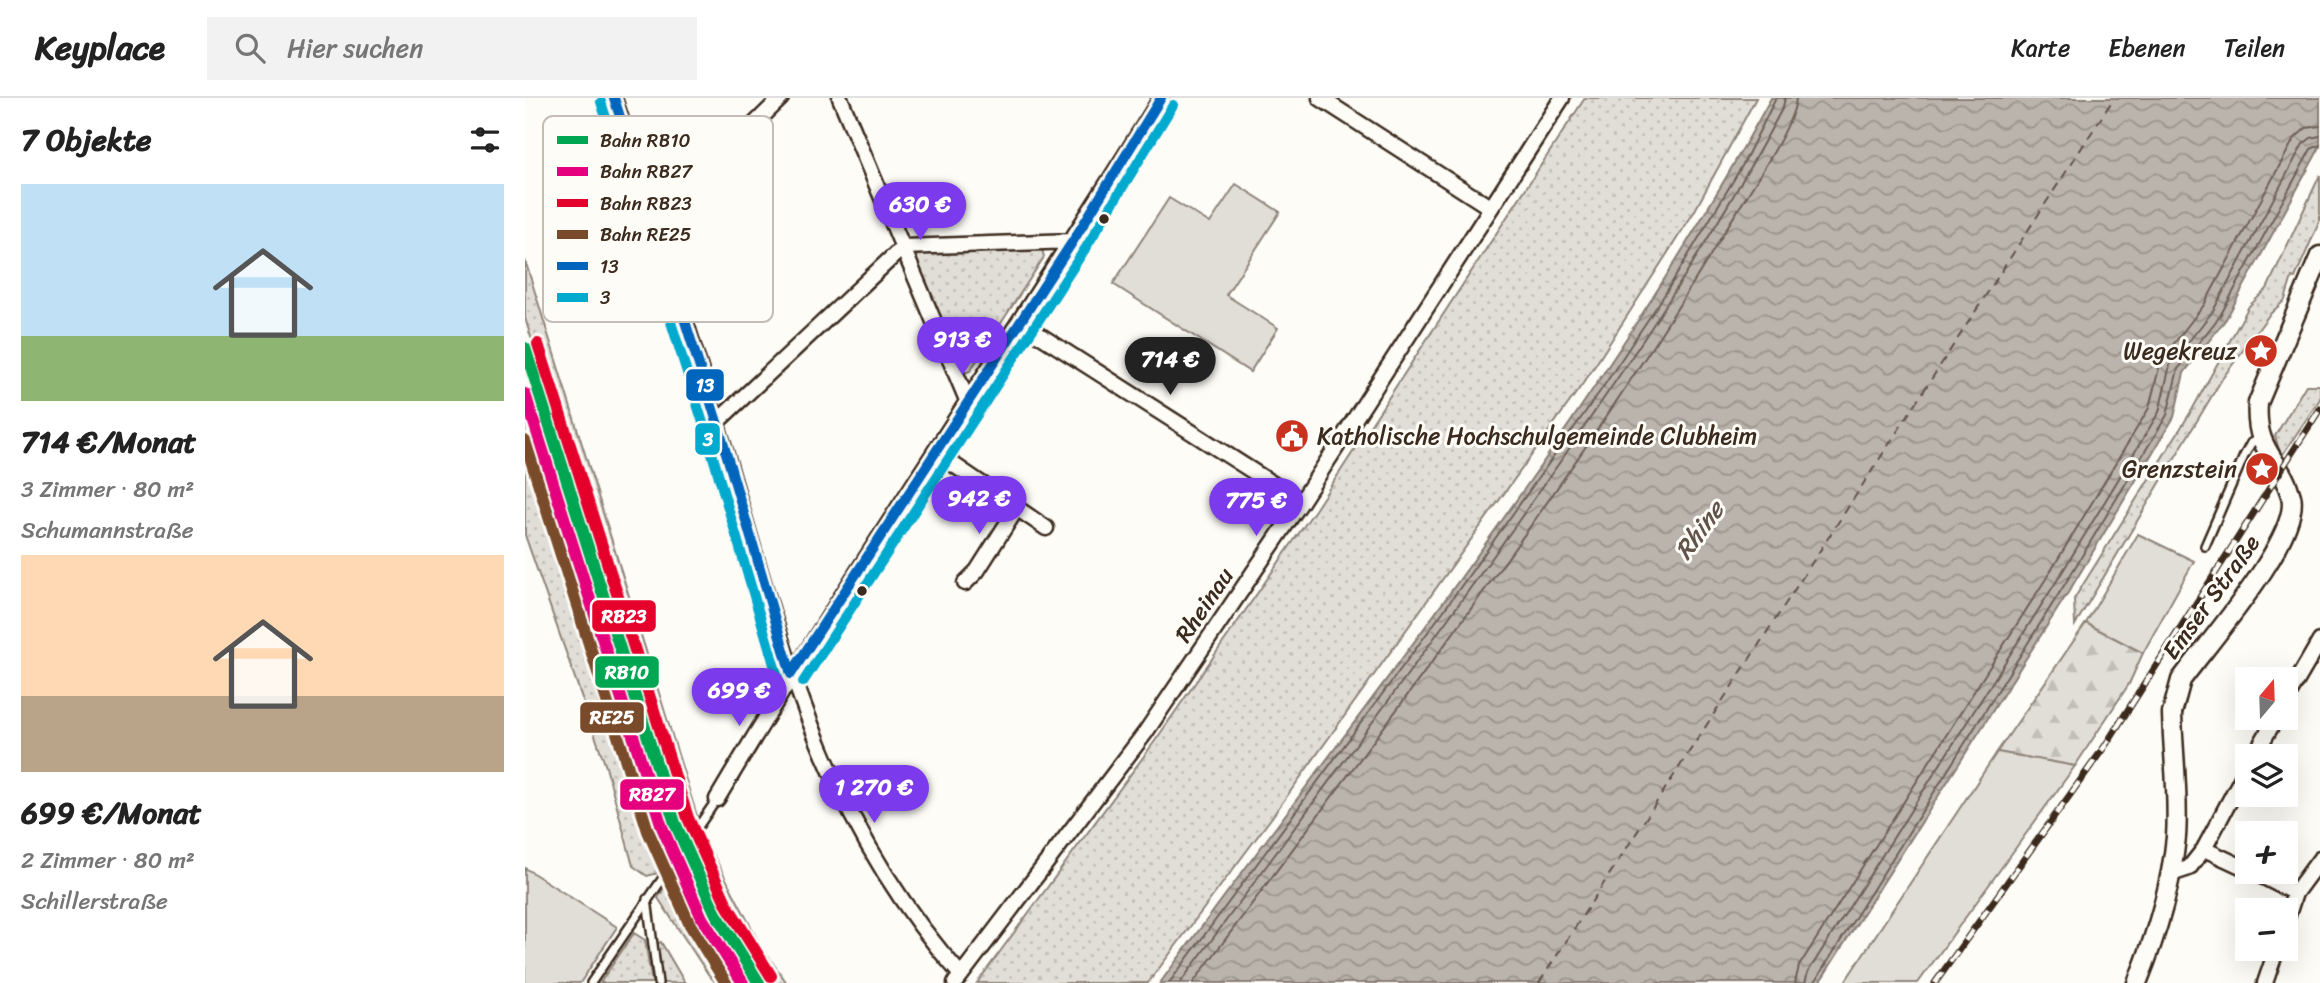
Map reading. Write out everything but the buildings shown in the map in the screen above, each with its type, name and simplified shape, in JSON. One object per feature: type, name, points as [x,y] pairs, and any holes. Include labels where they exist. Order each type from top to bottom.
[{"type":"street","points":[[614,98],[620,116]]},
{"type":"street","points":[[763,116],[781,98]]},
{"type":"street","points":[[840,98],[967,400]]},
{"type":"street","points":[[717,799],[791,674],[1073,241],[1161,98]]},
{"type":"street","points":[[1320,98],[1491,208]]},
{"type":"street","name":"Rheinau","points":[[958,979],[1145,733],[1301,502],[1562,98]]},
{"type":"street","points":[[717,422],[903,247],[1073,241]]},
{"type":"street","name":"Emser Straße","points":[[2137,983],[2155,938],[2171,874],[2176,835],[2172,713],[2175,694],[2181,680],[2274,555],[2292,517],[2292,498],[2257,429],[2258,403],[2320,256]]},
{"type":"street","points":[[685,322],[791,674],[834,785],[859,835],[927,938],[958,979]]},
{"type":"street","points":[[1019,322],[1301,502]]},
{"type":"street","points":[[935,452],[1046,528]]},
{"type":"street","points":[[965,583],[977,571],[1017,508]]},
{"type":"street","points":[[2298,679],[2320,641]]},
{"type":"street","points":[[2171,874],[2189,868],[2204,849],[2235,791]]},
{"type":"street","points":[[2204,849],[2235,863]]},
{"type":"street","points":[[2293,898],[2320,859]]},
{"type":"street","points":[[2277,884],[2295,893]]},
{"type":"street","points":[[2265,983],[2273,961]]},
{"type":"lane","points":[[2205,546],[2244,456],[2251,443],[2261,438]]},
{"type":"lane","points":[[591,983],[717,799]]},
{"type":"lane","points":[[647,898],[658,983]]},
{"type":"green space","points":[[1585,98],[1756,98],[1694,212],[1589,375],[1272,817],[1148,983],[977,983],[1155,741],[1315,510]]},
{"type":"green space","points":[[2320,175],[2320,220],[2295,278],[2292,277],[2285,300],[2269,315],[2222,379],[2075,625],[2074,599],[2192,410],[2249,306],[2267,289]]},
{"type":"green space","points":[[1236,184],[1280,212],[1226,295],[1278,328],[1250,372],[1113,284],[1169,198],[1210,223]]},
{"type":"green space","points":[[1042,249],[1044,257],[970,371],[964,373],[914,256],[916,253]]},
{"type":"green space","points":[[525,260],[697,816],[692,825],[685,804],[680,814],[525,318]]},
{"type":"green space","points":[[2306,385],[2320,385],[2320,399],[2281,457],[2275,436]]},
{"type":"green space","points":[[525,400],[638,757],[668,839],[663,849],[667,862],[658,873],[647,876],[633,866],[606,767],[525,535]]},
{"type":"green space","points":[[2138,534],[2194,561],[2143,653],[2086,623]]},
{"type":"green space","points":[[2086,623],[2143,653],[2129,684],[2075,766],[1997,752]]},
{"type":"green space","points":[[1997,752],[2075,766],[1918,983],[1844,983]]},
{"type":"green space","points":[[703,835],[761,946],[787,983],[769,983],[725,914],[697,854]]},
{"type":"green space","points":[[525,868],[617,927],[580,983],[525,983]]},
{"type":"green space","points":[[671,876],[674,882],[685,876],[744,983],[716,983],[708,974],[658,898]]},
{"type":"green space","points":[[634,933],[645,940],[652,983],[600,983]]},
{"type":"green space","points":[[661,942],[685,983],[662,983],[656,944]]},
{"type":"water","name":"Rhine","points":[[1771,98],[2320,98],[2320,147],[2226,319],[2184,373],[2174,417],[2071,588],[1819,983],[1160,983],[1481,551],[1558,441],[1633,329],[1704,215]]},
{"type":"ferry route","points":[[1539,983],[2114,98]]},
{"type":"railway","points":[[1935,983],[2105,746],[2320,409]]},
{"type":"rail line","name":"RB23","points":[[538,344],[688,818],[727,905],[771,976]]},
{"type":"rail line","name":"RB10","points":[[525,348],[675,823],[715,912],[759,983]]},
{"type":"rail line","name":"RB27","points":[[525,394],[662,827],[702,918],[743,983]]},
{"type":"rail line","name":"RE25","points":[[525,441],[648,831],[689,923],[726,983]]},
{"type":"transit line","name":"13","points":[[614,98],[620,116]]},
{"type":"transit line","name":"13","points":[[791,674],[1073,241],[1161,98]]},
{"type":"transit line","name":"3","points":[[601,102],[605,116]]},
{"type":"transit line","name":"3","points":[[803,682],[1085,249],[1173,105]]},
{"type":"transit line","name":"3","points":[[671,322],[778,678]]},
{"type":"transit line","name":"13","points":[[685,322],[791,674]]},
{"type":"place","name":"Wegekreuz","points":[[2261,351]]},
{"type":"place","name":"Katholische Hochschulgemeinde Clubheim","points":[[1292,436]]},
{"type":"place","name":"Grenzstein","points":[[2262,469]]}]
